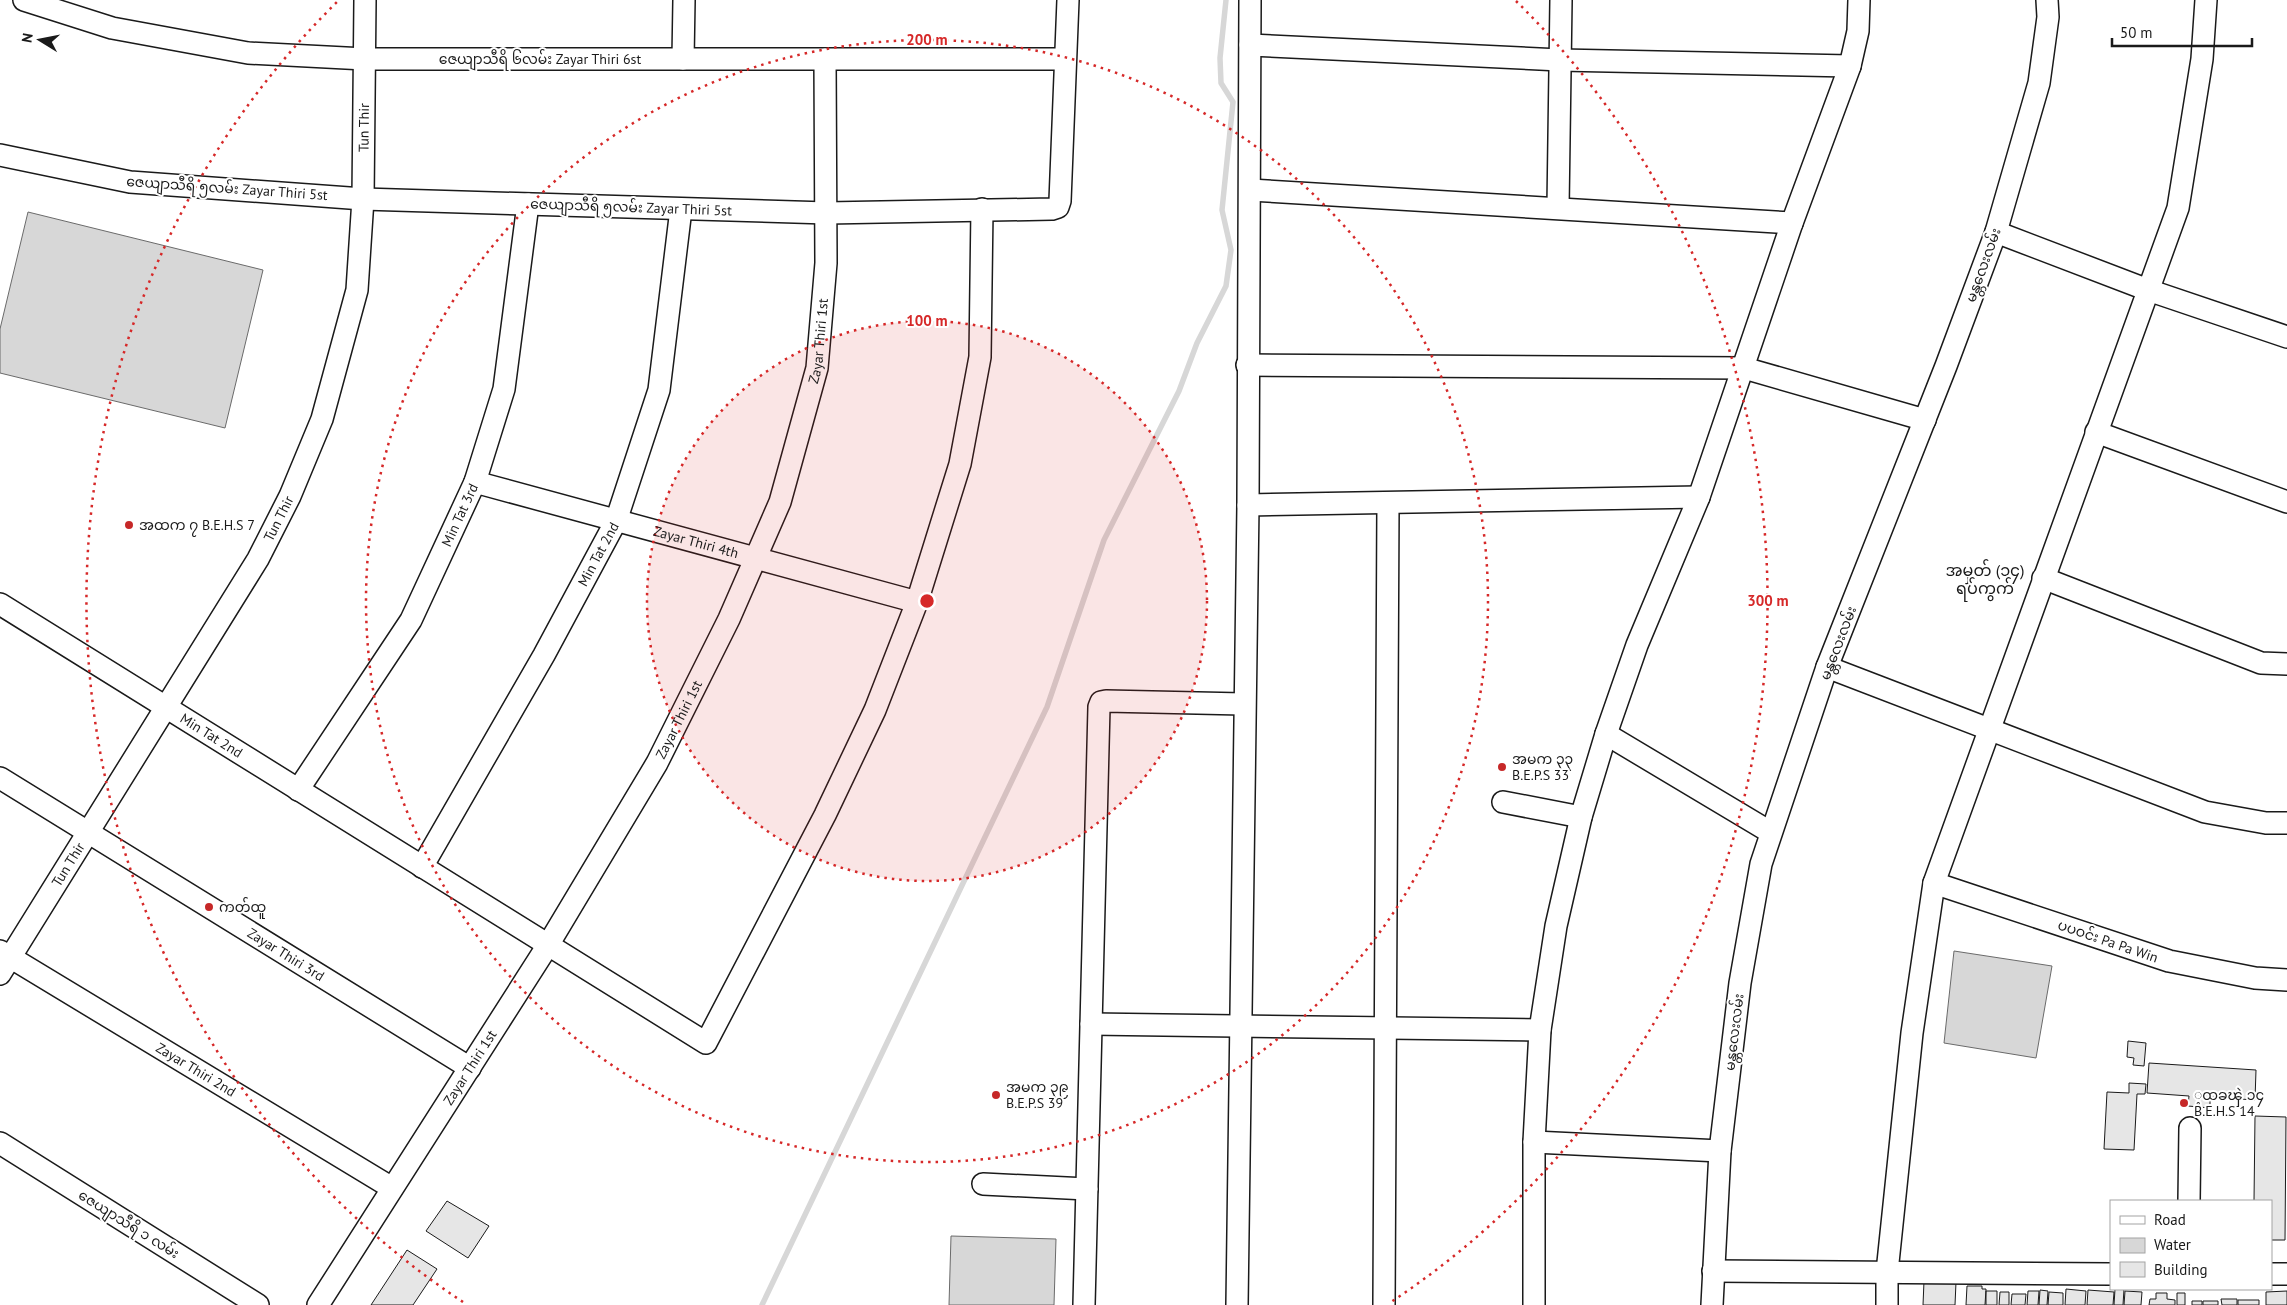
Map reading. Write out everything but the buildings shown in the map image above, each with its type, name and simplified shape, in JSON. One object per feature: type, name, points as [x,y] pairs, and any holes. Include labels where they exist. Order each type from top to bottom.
[{"type":"street","name":"ဇေယျာသီရိ ၆လမ်း Zayar Thiri 6st","points":[[24,0],[112,28],[248,53],[364,59],[1064,59]]},
{"type":"street","name":"Tun Thir","points":[[3,961],[88,832],[258,559],[290,496],[322,419],[358,290],[363,199],[365,0]]},
{"type":"street","points":[[683,58],[684,0]]},
{"type":"street","name":"ဇေယျာသီရိ ၅လမ်း Zayar Thiri 5st","points":[[0,155],[130,182],[363,199],[827,213],[1058,207],[1068,0]]},
{"type":"street","points":[[1237,1305],[1248,505],[1247,365],[1250,190],[1250,0]]},
{"type":"street","points":[[1558,207],[1561,0]]},
{"type":"street","points":[[1534,1305],[1534,1142],[1540,1030],[1556,926],[1581,817],[1606,734],[1637,645],[1699,497],[1792,223],[1850,66],[1858,31],[1859,0]]},
{"type":"street","name":"မန္တလေးလမ်း","points":[[1712,1305],[1720,1151],[1740,983],[1761,864],[1770,832],[1828,667],[1996,232],[2039,83],[2048,17],[2047,0]]},
{"type":"street","points":[[1886,1305],[1887,1272],[1912,1034],[1934,883],[2178,208],[2202,59],[2206,0]]},
{"type":"street","points":[[1250,45],[1560,60],[1850,66]]},
{"type":"street","name":"Zayar Thiri 1st","points":[[318,1305],[548,945],[656,763],[729,619],[780,502],[816,368],[826,263],[825,59]]},
{"type":"street","points":[[1250,190],[1558,207],[1792,223]]},
{"type":"street","name":"Min Tat 3rd","points":[[298,790],[411,620],[475,482],[504,389],[528,204]]},
{"type":"street","name":"Min Tat 2nd","points":[[422,867],[544,655],[616,520],[659,390],[680,209]]},
{"type":"street","points":[[917,602],[960,464],[980,357],[982,209]]},
{"type":"street","points":[[1996,232],[2148,290],[2287,337]]},
{"type":"street","points":[[1247,365],[1744,368],[1925,420]]},
{"type":"street","points":[[2096,432],[2287,502]]},
{"type":"street","name":"Zayar Thiri 4th","points":[[475,482],[917,602]]},
{"type":"street","points":[[1248,505],[1699,497]]},
{"type":"street","points":[[1384,1305],[1387,1028],[1388,502]]},
{"type":"street","points":[[2043,578],[2261,663],[2287,664]]},
{"type":"street","name":"Min Tat 2nd","points":[[0,604],[706,1043],[825,814],[876,710],[917,602]]},
{"type":"street","points":[[1828,667],[2204,812],[2266,823],[2287,823]]},
{"type":"street","points":[[1084,1305],[1101,702],[1244,704]]},
{"type":"street","points":[[1606,734],[1770,832]]},
{"type":"street","name":"Zayar Thiri 3rd","points":[[0,778],[470,1068]]},
{"type":"street","points":[[1503,802],[1581,817]]},
{"type":"street","name":"ပပဝင်း Pa Pa Win","points":[[1934,883],[2169,962],[2255,978],[2287,980]]},
{"type":"street","name":"Zayar Thiri 2nd","points":[[3,961],[392,1188]]},
{"type":"street","points":[[1091,1024],[1540,1030]]},
{"type":"street","points":[[2189,1200],[2190,1128]]},
{"type":"street","points":[[1534,1142],[1720,1151]]},
{"type":"street","name":"ဇေယျာသီရိ ၁ လမ်း","points":[[0,1143],[258,1305]]},
{"type":"street","points":[[983,1184],[1087,1189]]},
{"type":"street","points":[[1713,1271],[2110,1274]]},
{"type":"street","points":[[2272,1274],[2287,1274]]},
{"type":"water","points":[[28,212],[263,270],[225,428],[0,373],[0,329]]},
{"type":"water","points":[[1954,951],[2052,966],[2036,1058],[1944,1043]]},
{"type":"water","points":[[951,1236],[1056,1239],[1054,1305],[949,1305]]},
{"type":"waterway","points":[[762,1305],[1047,707],[1104,540],[1179,391],[1197,343],[1226,286],[1231,250],[1222,210],[1233,102],[1221,83],[1220,58],[1226,0]]},
{"type":"place","name":"အထက ၇ B.E.H.S 7","points":[[129,525]]},
{"type":"place","name":"အမက ၃၃ B.E.P.S 33","points":[[1502,767]]},
{"type":"place","name":"ကတ်ထူ","points":[[209,907]]},
{"type":"place","name":"အမက ၃၉ B.E.P.S 39","points":[[996,1095]]},
{"type":"place","name":"့ထခၾဲ ၁၄ B.E.H.S 14","points":[[2184,1103]]},
{"type":"district","name":"အမှတ် (၁၄) ရပ်ကွက်","points":[[1985,579]]}]
